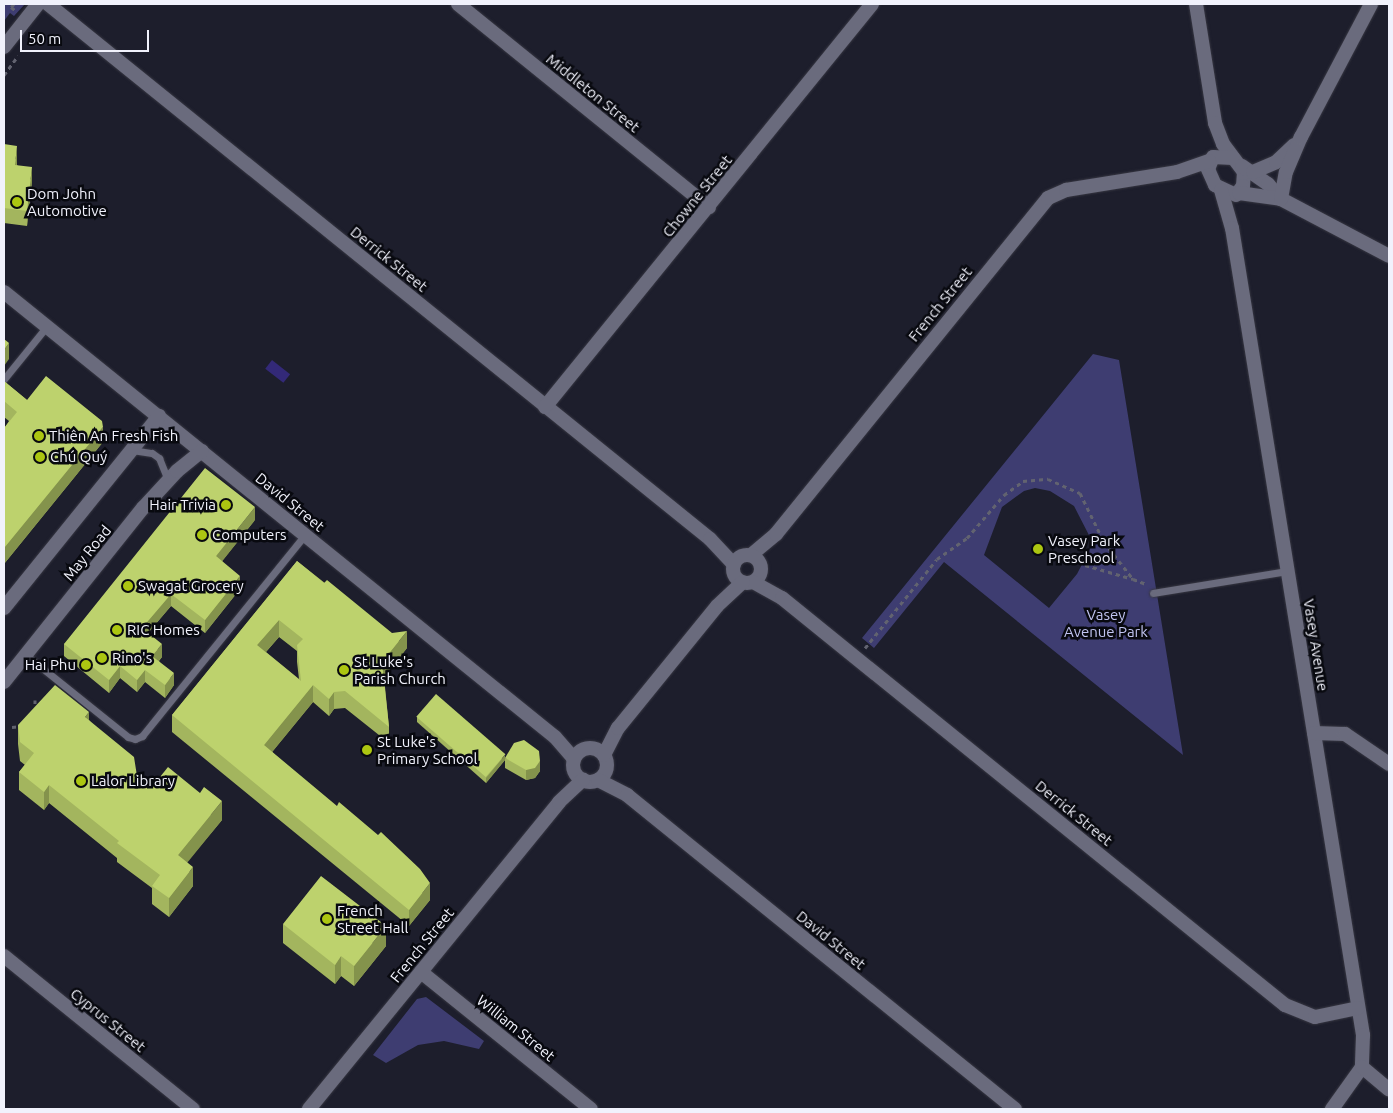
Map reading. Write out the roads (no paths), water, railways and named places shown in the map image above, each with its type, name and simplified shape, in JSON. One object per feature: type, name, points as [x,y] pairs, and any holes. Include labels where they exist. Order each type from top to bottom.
[{"type":"street","points":[[4,47],[38,4]]},
{"type":"street","name":"Derrick Street","points":[[48,4],[1285,1005],[1315,1017],[1358,1008]]},
{"type":"street","name":"Middleton Street","points":[[458,4],[708,207]]},
{"type":"street","name":"Chowne Street","points":[[545,407],[872,4]]},
{"type":"street","points":[[1196,4],[1215,123],[1211,159],[1242,166],[1276,162],[1301,137]]},
{"type":"street","points":[[1281,199],[1286,172],[1301,137],[1371,4]]},
{"type":"street","points":[[1215,123],[1242,166],[1281,199],[1389,256]]},
{"type":"street","name":"French Street","points":[[309,1109],[1048,198],[1066,190],[1176,172],[1211,159]]},
{"type":"street","name":"Vasey Avenue","points":[[1211,159],[1216,185],[1232,228],[1358,1008],[1364,1047],[1362,1068]]},
{"type":"street","name":"Vasey Avenue","points":[[1232,228],[1238,194],[1245,181],[1242,166]]},
{"type":"street","name":"French Street","points":[[1176,172],[1238,194],[1281,199]]},
{"type":"street","name":"David Street","points":[[4,292],[555,737],[590,761],[627,795],[1015,1109]]},
{"type":"street","name":"May Road","points":[[4,608],[159,416]]},
{"type":"street","name":"May Road","points":[[4,682],[168,480],[202,451]]},
{"type":"street","points":[[1314,733],[1345,734],[1389,764]]},
{"type":"street","name":"French Street","points":[[559,802],[583,780],[590,761]]},
{"type":"street","name":"Cyprus Street","points":[[4,956],[192,1109]]},
{"type":"street","name":"William Street","points":[[421,972],[591,1109]]},
{"type":"street","points":[[1332,1109],[1362,1068],[1389,1090]]},
{"type":"lane","points":[[4,379],[47,326]]},
{"type":"lane","points":[[132,450],[152,453],[159,458],[168,480]]},
{"type":"lane","points":[[26,655],[128,737],[134,739],[142,736],[305,536]]},
{"type":"lane","points":[[1153,593],[1288,571]]},
{"type":"place","name":"Dom John Automotive","points":[[17,202]]},
{"type":"place","name":"Thiên An Fresh Fish","points":[[39,436]]},
{"type":"place","name":"Chú Quý","points":[[40,457]]},
{"type":"place","name":"Hair Trivia","points":[[226,505]]},
{"type":"place","name":"Computers","points":[[202,535]]},
{"type":"place","name":"Vasey Park Preschool","points":[[1038,549]]},
{"type":"place","name":"Swagat Grocery","points":[[128,586]]},
{"type":"place","name":"RIC Homes","points":[[117,630]]},
{"type":"place","name":"Rino's","points":[[102,658]]},
{"type":"place","name":"Hai Phu","points":[[86,665]]},
{"type":"place","name":"St Luke's Parish Church","points":[[344,670]]},
{"type":"place","name":"St Luke's Primary School","points":[[367,750]]},
{"type":"place","name":"Lalor Library","points":[[81,781]]},
{"type":"place","name":"French Street Hall","points":[[327,919]]},
{"type":"park label","name":"Vasey Avenue Park","points":[[1106,622]]}]
